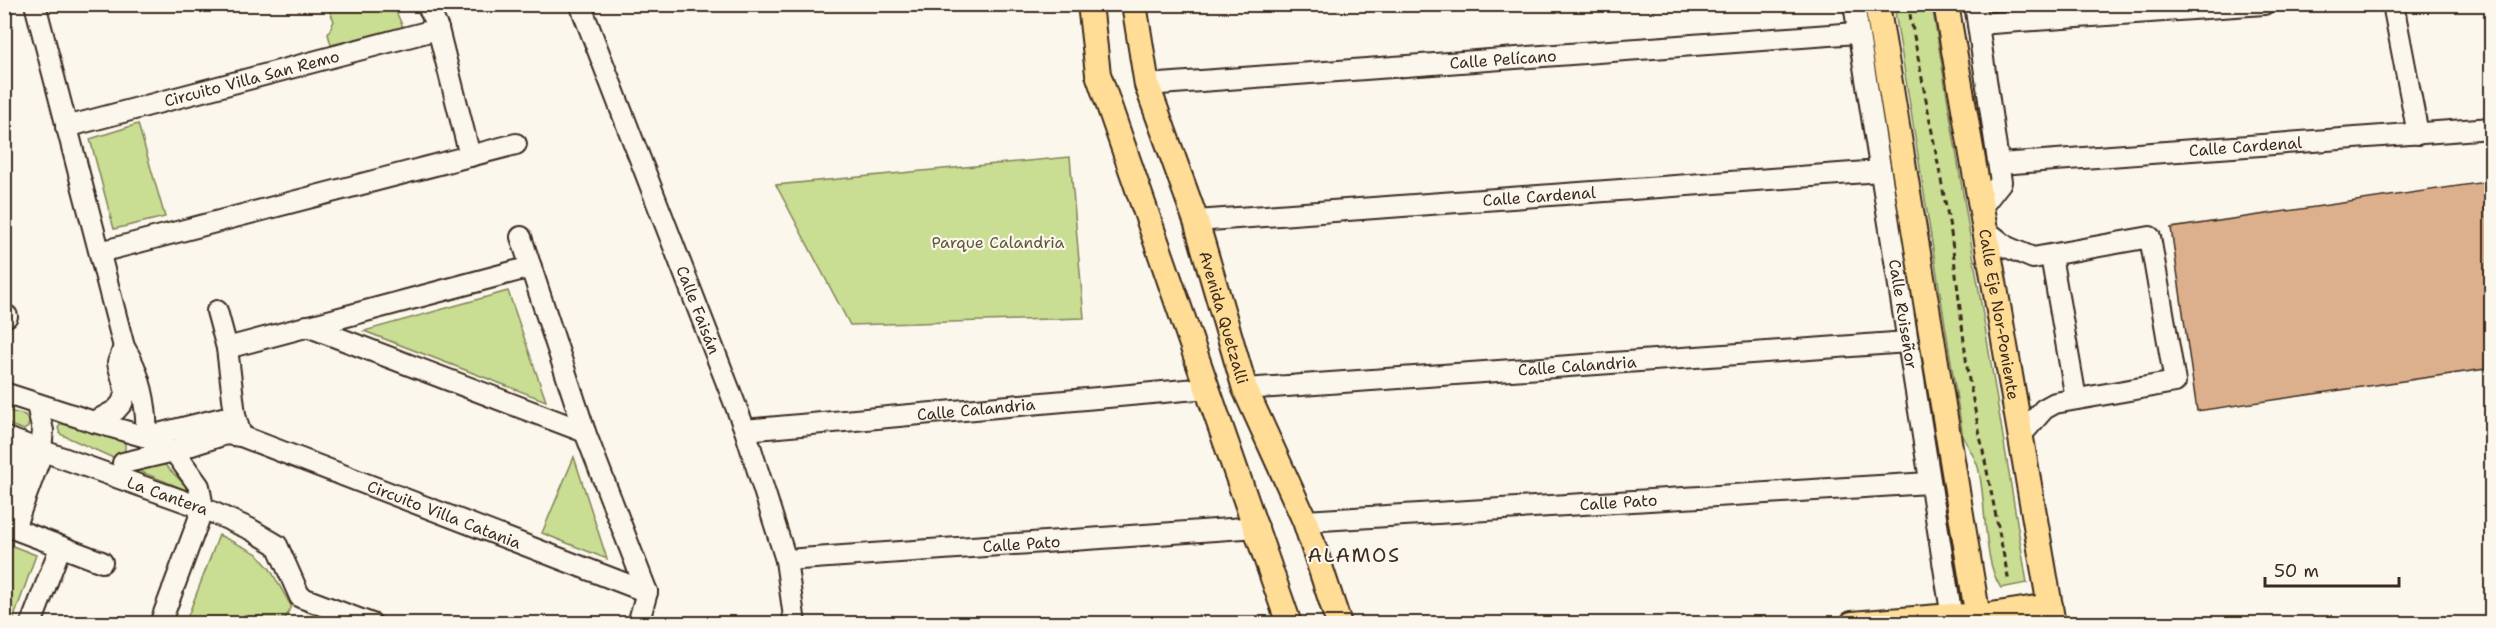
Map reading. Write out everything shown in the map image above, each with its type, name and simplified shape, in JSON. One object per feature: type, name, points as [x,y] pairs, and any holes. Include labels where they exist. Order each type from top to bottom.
[{"type":"main road","points":[[1090,4],[1098,74],[1258,527],[1289,624]]},
{"type":"main road","name":"Avenida Quetzalli","points":[[1134,4],[1147,85],[1196,221],[1245,389],[1305,521],[1339,624]]},
{"type":"main road","points":[[1877,4],[1979,620]]},
{"type":"main road","name":"Calle Eje Nor-Poniente","points":[[1946,4],[2052,615]]},
{"type":"main road","points":[[1852,624],[2052,615]]},
{"type":"street","points":[[35,4],[124,347],[133,361],[147,417],[147,437]]},
{"type":"street","points":[[427,4],[438,29],[470,156]]},
{"type":"street","name":"Calle Faisán","points":[[580,4],[745,430],[786,560],[795,624]]},
{"type":"street","name":"Calle Ruiseñor","points":[[1854,4],[1929,483],[1953,620]]},
{"type":"street","points":[[1975,4],[2001,182],[1982,218],[2007,247],[2032,258],[2150,237],[2175,382],[2055,403],[2044,409],[2021,435]]},
{"type":"street","points":[[1978,24],[2264,4]]},
{"type":"street","points":[[2393,4],[2418,134]]},
{"type":"street","name":"Circuito Villa San Remo","points":[[66,127],[438,29]]},
{"type":"street","name":"Calle Pelícano","points":[[1147,85],[1857,33]]},
{"type":"street","name":"Calle Cardenal","points":[[2000,164],[2492,128]]},
{"type":"street","points":[[100,252],[516,144]]},
{"type":"street","name":"Calle Cardenal","points":[[1196,221],[1880,171]]},
{"type":"street","points":[[521,237],[585,432],[647,592],[638,624]]},
{"type":"street","points":[[2051,256],[2076,399]]},
{"type":"street","points":[[227,348],[531,267]]},
{"type":"street","points":[[217,311],[227,348],[235,415],[241,436]]},
{"type":"street","points":[[307,326],[585,432]]},
{"type":"street","name":"Calle Calandria","points":[[1245,389],[1908,342]]},
{"type":"street","points":[[94,422],[116,410],[122,403],[126,392],[118,363],[124,347]]},
{"type":"street","name":"Calle Calandria","points":[[745,430],[1207,388]]},
{"type":"street","name":"La Cantera","points":[[4,393],[147,437],[176,454],[199,486],[203,508]]},
{"type":"street","points":[[37,405],[43,430],[40,458],[9,526],[60,548],[102,562]]},
{"type":"street","points":[[115,467],[135,452],[147,437],[235,415]]},
{"type":"street","name":"Circuito Villa Catania","points":[[115,467],[226,434],[241,436],[647,592]]},
{"type":"street","points":[[4,502],[20,463],[13,440]]},
{"type":"street","name":"La Cantera","points":[[13,440],[115,467],[203,508]]},
{"type":"street","name":"Calle Pato","points":[[1305,521],[1929,483]]},
{"type":"street","points":[[160,624],[203,508],[277,545],[300,597],[372,624]]},
{"type":"street","name":"Calle Pato","points":[[786,560],[1258,527]]},
{"type":"street","points":[[31,624],[60,548]]},
{"type":"path","points":[[1908,4],[1951,233],[1968,375],[2009,582]]},
{"type":"green space","points":[[327,5],[393,5],[403,27],[331,45],[328,34],[334,21]]},
{"type":"green space","points":[[1894,5],[1932,5],[2027,583],[2001,588],[1991,562],[1978,467],[1963,437]]},
{"type":"green space","points":[[138,124],[165,217],[114,229],[90,139]]},
{"type":"green space","name":"Parque Calandria","points":[[1070,157],[1084,318],[850,325],[776,185]]},
{"type":"green space","points":[[508,291],[546,401],[364,331]]},
{"type":"green space","points":[[5,410],[25,415],[29,421],[28,427],[24,430],[5,423]]},
{"type":"green space","points":[[62,422],[78,424],[111,435],[125,443],[125,456],[111,457],[60,434],[58,428]]},
{"type":"green space","points":[[574,457],[607,559],[542,533]]},
{"type":"green space","points":[[158,458],[186,486],[186,490],[134,469]]},
{"type":"green space","points":[[219,535],[256,553],[270,569],[291,606],[283,623],[193,624],[186,621]]},
{"type":"green space","points":[[5,543],[36,555],[12,623],[5,623]]},
{"type":"building","points":[[2492,181],[2492,368],[2197,411],[2171,228]]},
{"type":"district","name":"ALAMOS","points":[[1354,555]]}]
